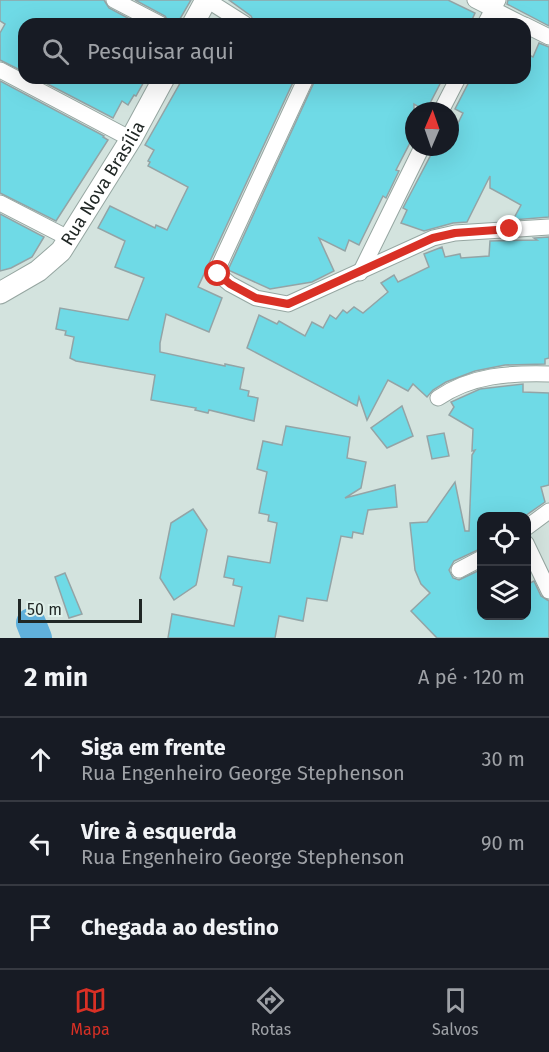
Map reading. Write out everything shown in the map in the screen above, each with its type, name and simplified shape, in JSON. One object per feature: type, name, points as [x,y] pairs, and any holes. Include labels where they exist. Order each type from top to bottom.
[{"type":"main road","points":[[196,18],[207,0]]},
{"type":"main road","name":"Rua Nova Brasília","points":[[0,293],[30,276],[61,251],[131,138],[161,84]]},
{"type":"main road","name":"Rua Nova Brasília","points":[[0,286],[30,276]]},
{"type":"street","points":[[114,0],[148,18]]},
{"type":"street","points":[[207,0],[236,18]]},
{"type":"street","points":[[475,0],[495,4],[514,18]]},
{"type":"street","points":[[488,18],[495,4]]},
{"type":"street","points":[[531,28],[549,37]]},
{"type":"street","points":[[0,70],[18,79]]},
{"type":"street","points":[[27,84],[131,138]]},
{"type":"street","points":[[303,84],[218,268],[218,274],[230,284],[256,298],[288,304],[433,238],[455,233],[549,227]]},
{"type":"street","points":[[446,102],[455,84]]},
{"type":"street","points":[[360,273],[418,156]]},
{"type":"street","points":[[0,203],[70,239]]},
{"type":"street","points":[[438,398],[454,388],[486,378],[506,374],[549,374]]},
{"type":"street","points":[[531,524],[549,511]]},
{"type":"street","points":[[531,553],[549,591]]},
{"type":"street","points":[[459,570],[477,561]]},
{"type":"building","points":[[0,0],[104,0],[109,8],[128,18],[18,18],[18,69],[0,60],[0,33],[5,24],[0,21]]},
{"type":"building","points":[[135,0],[191,0],[180,18],[166,18]]},
{"type":"building","points":[[229,0],[448,0],[475,13],[473,18],[252,18]]},
{"type":"building","points":[[508,0],[549,0],[549,26],[507,4]]},
{"type":"building","points":[[539,43],[549,47],[549,217],[513,220],[521,205],[490,188],[490,176],[467,222],[453,223],[424,231],[401,223],[407,210],[403,208],[430,156],[459,156],[459,121],[463,113],[459,111],[459,102],[468,84],[531,84],[531,56],[533,57]]},
{"type":"building","points":[[0,81],[108,140],[56,221],[0,193]]},
{"type":"building","points":[[48,84],[143,84],[128,105],[122,101],[113,118]]},
{"type":"building","points":[[180,84],[292,84],[198,287],[222,298],[209,332],[166,314],[160,343],[160,352],[244,368],[240,389],[249,391],[248,396],[258,398],[254,421],[151,400],[155,375],[76,361],[70,358],[74,337],[65,335],[66,331],[56,329],[60,308],[128,320],[144,278],[115,267],[125,241],[98,228],[110,206],[155,228],[156,225],[167,230],[188,187],[148,166],[154,150],[145,145]]},
{"type":"building","points":[[313,84],[440,84],[431,102],[405,102],[405,152],[386,198],[383,196],[359,245],[349,240],[345,251],[319,238],[334,271],[312,282],[270,289],[228,270]]},
{"type":"building","points":[[0,214],[44,237],[32,257],[0,271]]},
{"type":"building","points":[[549,237],[549,358],[545,359],[545,364],[505,365],[475,371],[446,382],[427,397],[413,384],[408,391],[388,380],[367,420],[359,397],[357,406],[247,348],[259,315],[277,324],[279,321],[305,336],[312,322],[323,328],[330,315],[336,319],[343,310],[347,313],[354,307],[363,313],[388,292],[381,283],[394,275],[398,282],[429,267],[424,254],[442,247],[445,257],[460,254],[461,258],[489,256],[490,241],[537,240],[534,238]]},
{"type":"building","points":[[523,384],[523,392],[549,393],[549,485],[541,487],[545,502],[531,512],[477,512],[477,550],[454,561],[449,570],[453,578],[459,580],[477,571],[477,620],[531,620],[531,582],[534,581],[541,596],[549,601],[549,638],[437,638],[411,611],[430,593],[421,584],[415,570],[410,523],[427,522],[455,482],[465,531],[469,531],[472,455],[475,450],[472,451],[473,429],[449,415],[454,407],[451,402],[480,389]]},
{"type":"building","points":[[402,406],[413,436],[387,448],[371,428]]},
{"type":"building","points":[[286,426],[350,437],[347,458],[366,462],[361,488],[345,498],[395,485],[397,507],[368,510],[363,534],[353,532],[352,538],[341,536],[327,601],[307,598],[303,621],[279,616],[275,638],[168,638],[172,614],[234,626],[242,587],[233,585],[234,579],[224,577],[228,556],[270,563],[277,523],[268,521],[269,515],[259,513],[267,472],[257,469],[263,441],[282,445]]},
{"type":"building","points":[[444,433],[449,456],[432,459],[427,436]]},
{"type":"building","points":[[193,509],[207,530],[197,581],[196,585],[174,600],[160,578],[171,523]]},
{"type":"building","points":[[65,573],[82,614],[69,618],[55,577]]},
{"type":"waterway","points":[[31,623],[37,638]]},
{"type":"route","points":[[218,274],[230,284],[256,298],[288,304],[433,238],[455,233],[510,229]]}]
